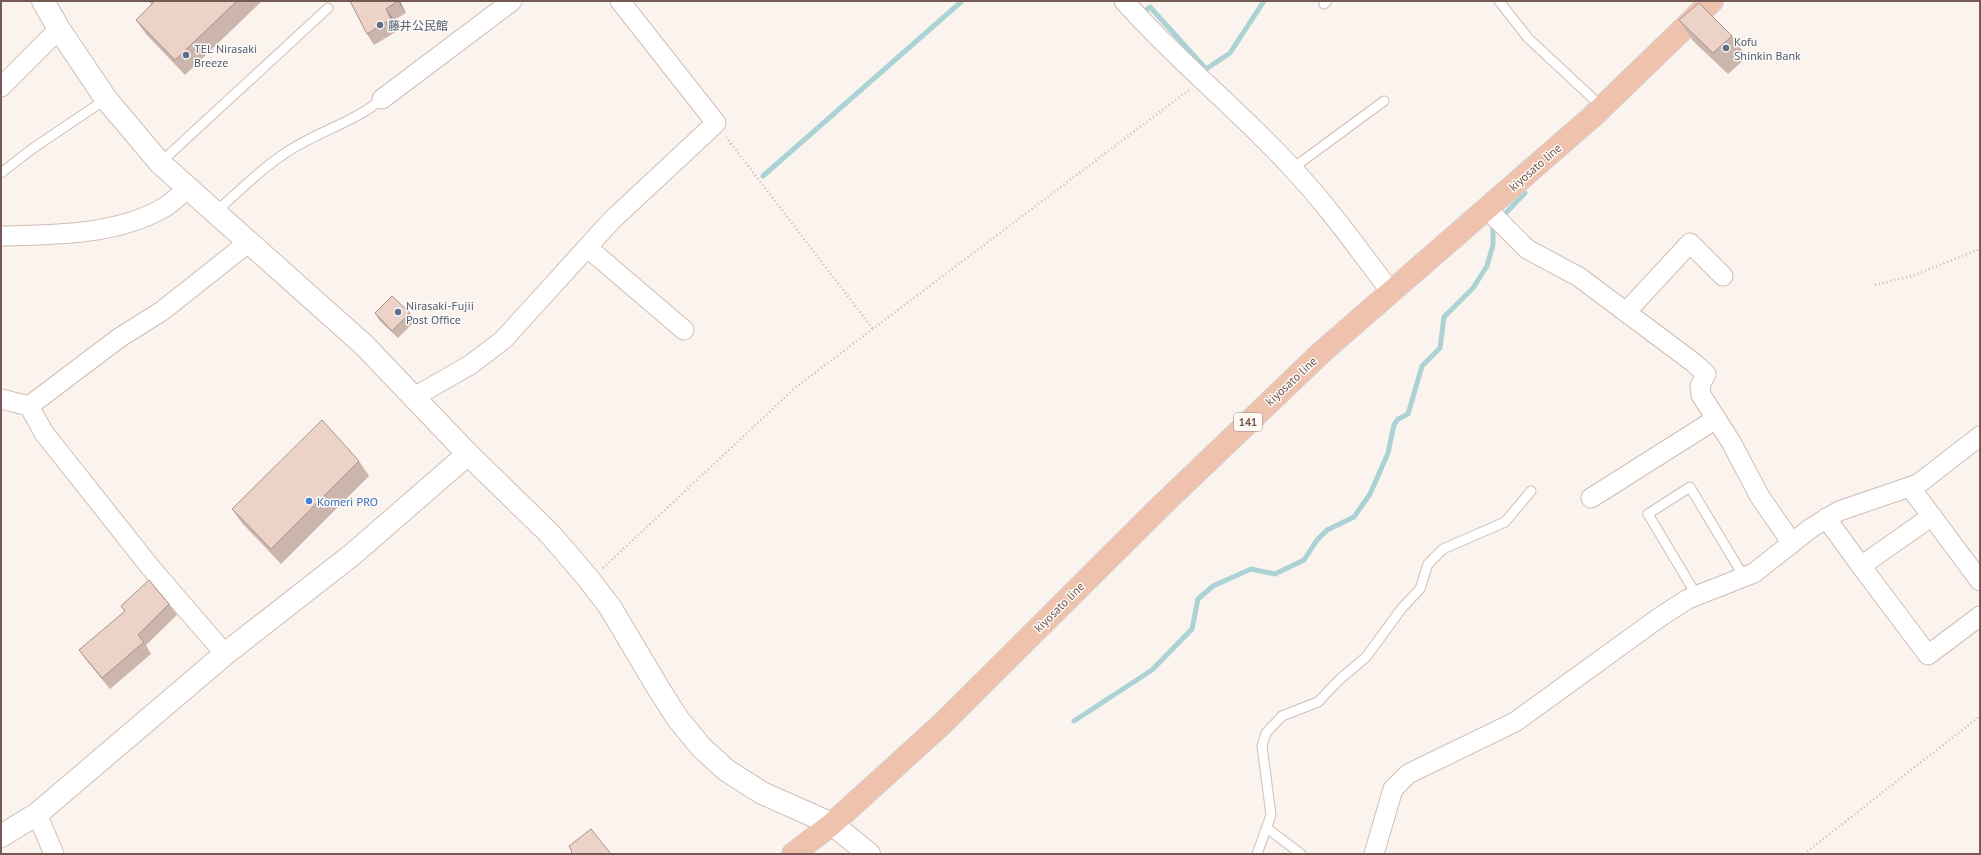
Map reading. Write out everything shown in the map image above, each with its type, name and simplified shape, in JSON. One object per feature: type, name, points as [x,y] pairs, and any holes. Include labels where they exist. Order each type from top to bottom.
[{"type":"highway","name":"kiyosato line","points":[[793,854],[832,824],[942,724],[1162,506],[1323,351],[1602,108],[1712,1]]},
{"type":"street","points":[[43,1],[59,29],[106,99],[160,163],[364,345],[468,454],[550,534],[590,580],[610,608],[678,719],[701,747],[726,770],[762,793],[832,824],[869,854]]},
{"type":"street","points":[[382,99],[512,1]]},
{"type":"street","points":[[414,398],[470,365],[503,340],[612,220],[716,124],[620,1]]},
{"type":"street","points":[[1124,1],[1147,28],[1203,80],[1293,168],[1336,219],[1391,292]]},
{"type":"street","points":[[1,87],[59,29]]},
{"type":"street","points":[[1,236],[92,231],[146,217],[166,207],[188,188]]},
{"type":"street","points":[[1487,208],[1527,249],[1579,277],[1694,363],[1706,374],[1700,386],[1701,395],[1731,442],[1760,497],[1792,543]]},
{"type":"street","points":[[29,406],[119,338],[162,311],[249,242]]},
{"type":"street","points":[[1626,312],[1690,243],[1724,276]]},
{"type":"street","points":[[588,248],[684,330]]},
{"type":"street","points":[[1,399],[29,406],[49,439],[152,568],[225,654]]},
{"type":"street","points":[[1591,498],[1716,419]]},
{"type":"street","points":[[1374,854],[1393,789],[1408,774],[1515,722],[1660,617],[1688,599],[1754,573],[1826,518],[1845,508],[1918,484],[1980,436]]},
{"type":"street","points":[[1,836],[37,814],[225,654],[353,554],[468,454]]},
{"type":"street","points":[[1910,487],[1980,581]]},
{"type":"street","points":[[1861,566],[1932,516]]},
{"type":"street","points":[[1826,518],[1928,655],[1980,616]]},
{"type":"street","points":[[37,814],[54,854]]},
{"type":"lane","points":[[1499,1],[1528,38],[1602,108]]},
{"type":"lane","points":[[160,163],[328,8]]},
{"type":"lane","points":[[1,173],[32,149],[106,99]]},
{"type":"lane","points":[[215,212],[280,156],[314,136],[368,111],[382,99]]},
{"type":"lane","points":[[1293,168],[1384,101]]},
{"type":"lane","points":[[1697,596],[1648,514],[1690,487],[1744,577]]},
{"type":"lane","points":[[1257,854],[1272,815],[1262,746],[1266,733],[1282,716],[1318,702],[1339,680],[1366,657],[1402,608],[1420,589],[1428,564],[1443,549],[1505,522],[1531,491]]},
{"type":"lane","points":[[1267,828],[1301,854]]},
{"type":"path","points":[[590,580],[796,387],[1203,80]]},
{"type":"path","points":[[716,124],[873,329]]},
{"type":"path","points":[[1875,285],[1912,276],[1980,249]]},
{"type":"path","points":[[1804,854],[1980,716]]},
{"type":"building","name":"TEL Nirasaki Breeze","points":[[155,1],[237,1],[175,60],[136,20]]},
{"type":"building","points":[[350,1],[398,1],[386,9],[391,19],[367,34]]},
{"type":"building","points":[[1699,3],[1732,36],[1713,53],[1679,20]]},
{"type":"building","name":"Nirasaki-Fujii Post Office","points":[[392,296],[410,313],[392,331],[375,313]]},
{"type":"building","points":[[322,420],[359,461],[271,549],[232,509]]},
{"type":"building","points":[[149,580],[169,604],[138,635],[144,642],[102,678],[79,650],[125,611],[121,606]]},
{"type":"building","points":[[591,829],[611,854],[570,854],[572,852],[569,846]]},
{"type":"waterway","points":[[763,176],[962,1]]},
{"type":"waterway","points":[[1140,15],[1150,7],[1206,69],[1230,53],[1264,1]]},
{"type":"waterway","points":[[1501,218],[1525,193]]},
{"type":"waterway","points":[[1074,721],[1152,670],[1192,629],[1198,599],[1213,586],[1251,569],[1275,574],[1304,560],[1317,540],[1327,530],[1354,517],[1370,494],[1388,453],[1394,425],[1398,419],[1408,414],[1422,366],[1440,348],[1444,317],[1473,288],[1487,266],[1493,245],[1493,227],[1496,224]]},
{"type":"place","name":"藤井公民館","points":[[380,25]]},
{"type":"place","name":"Kofu Shinkin Bank","points":[[1726,48]]},
{"type":"place","name":"TEL Nirasaki Breeze","points":[[186,55]]},
{"type":"place","name":"Nirasaki-Fujii Post Office","points":[[398,312]]},
{"type":"place","name":"Komeri PRO","points":[[309,501]]}]
